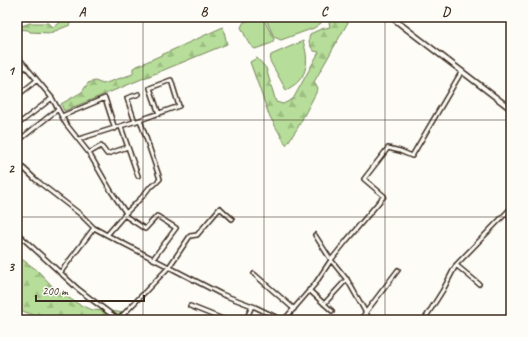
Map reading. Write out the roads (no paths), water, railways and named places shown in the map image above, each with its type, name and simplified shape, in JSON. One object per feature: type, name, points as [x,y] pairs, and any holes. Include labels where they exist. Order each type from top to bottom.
[{"type":"main road","points":[[391,17],[511,108]]},
{"type":"street","points":[[17,56],[52,98],[66,124],[89,153],[125,214],[145,229],[157,216],[176,228],[153,259]]},
{"type":"street","points":[[17,74],[26,66]]},
{"type":"street","points":[[17,162],[36,180],[80,214],[94,228],[220,294],[283,320],[294,309],[331,260],[384,196],[364,178],[388,148],[412,156],[462,71]]},
{"type":"street","points":[[18,95],[37,80]]},
{"type":"street","points":[[79,139],[115,129],[159,114],[179,106],[171,80],[150,88],[159,114]]},
{"type":"street","points":[[135,122],[127,98],[139,94]]},
{"type":"street","points":[[17,119],[21,122],[52,98]]},
{"type":"street","points":[[62,116],[105,98],[115,129]]},
{"type":"street","points":[[17,142],[58,109]]},
{"type":"street","points":[[107,235],[149,188],[160,179],[140,120]]},
{"type":"street","points":[[121,127],[138,176]]},
{"type":"street","points":[[89,153],[101,146],[107,154],[128,147]]},
{"type":"street","points":[[17,233],[90,299],[119,319],[169,267],[190,236],[197,235],[220,208],[232,219]]},
{"type":"street","points":[[424,320],[443,290],[456,265],[510,212],[511,208]]},
{"type":"street","points":[[60,273],[94,228]]},
{"type":"street","points":[[315,236],[346,279],[370,320]]},
{"type":"street","points":[[456,265],[479,284]]},
{"type":"street","points":[[360,320],[398,270]]},
{"type":"street","points":[[254,274],[294,309]]},
{"type":"street","points":[[324,304],[346,279]]},
{"type":"street","points":[[309,290],[332,311]]},
{"type":"street","points":[[190,306],[224,320]]},
{"type":"street","points":[[246,320],[252,306]]},
{"type":"street","points":[[267,320],[270,314]]}]
